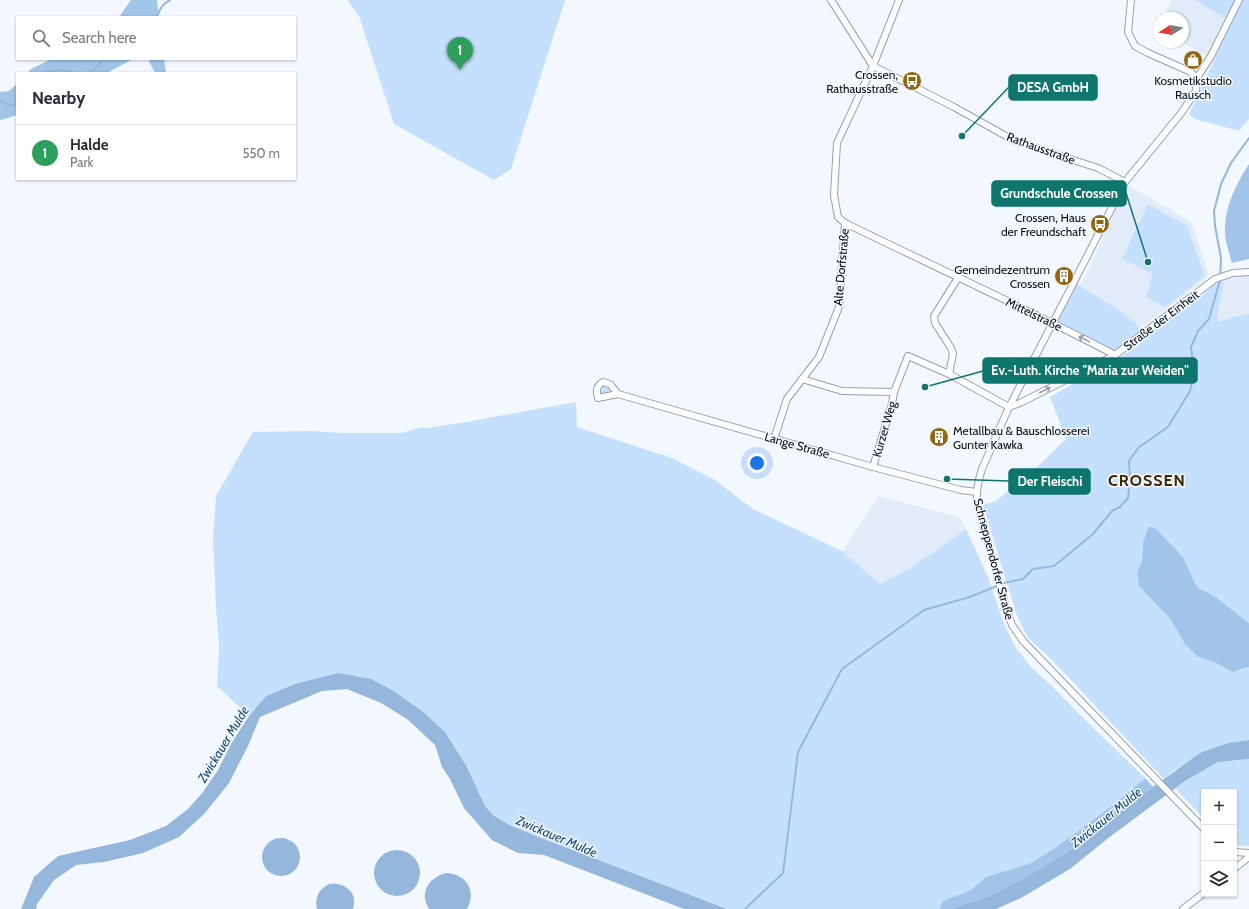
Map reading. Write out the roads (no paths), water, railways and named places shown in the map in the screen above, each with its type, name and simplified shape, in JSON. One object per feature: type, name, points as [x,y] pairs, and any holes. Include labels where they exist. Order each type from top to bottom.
[{"type":"street","points":[[831,0],[873,66]]},
{"type":"street","name":"Alte Dorfstraße","points":[[774,439],[787,399],[819,357],[839,307],[845,223],[838,217],[834,195],[837,143],[873,66],[899,0]]},
{"type":"street","points":[[1131,0],[1128,32],[1135,46],[1189,71],[1197,78]]},
{"type":"street","name":"Schneppendorfer Straße","points":[[1201,826],[1023,641],[1012,625],[977,502],[976,492],[982,469],[1010,407],[1125,182],[1182,112],[1196,91],[1197,78],[1211,56],[1239,0]]},
{"type":"street","name":"Rathausstraße","points":[[873,66],[1015,141],[1098,168],[1125,182]]},
{"type":"street","name":"Mittelstraße","points":[[845,223],[1053,323],[1115,355]]},
{"type":"street","name":"Straße der Einheit","points":[[1010,407],[1115,355],[1215,279],[1233,273],[1249,272]]},
{"type":"street","points":[[958,278],[934,316],[935,323],[951,348],[953,354],[949,374],[1010,407]]},
{"type":"street","name":"Kurzer Weg","points":[[873,467],[892,404],[894,392],[908,356],[949,374]]},
{"type":"street","points":[[802,379],[842,390],[894,392]]},
{"type":"street","name":"Lange Straße","points":[[618,394],[728,424],[774,439],[873,467],[961,490],[976,492]]},
{"type":"street","points":[[1237,852],[1249,853]]},
{"type":"street","points":[[1237,867],[1249,857]]},
{"type":"street","points":[[1183,909],[1201,895]]},
{"type":"waterway","points":[[157,16],[165,3],[170,0]]},
{"type":"waterway","points":[[91,72],[103,60]]},
{"type":"waterway","points":[[48,72],[59,70],[70,72]]},
{"type":"waterway","points":[[0,101],[11,106],[16,104]]},
{"type":"waterway","points":[[745,909],[783,873],[798,752],[842,669],[924,610],[970,597],[1004,583],[1023,579],[1033,569],[1054,566],[1092,535],[1112,511],[1120,507],[1128,498],[1130,478],[1129,461],[1139,447],[1168,427],[1190,391],[1194,374],[1191,347],[1198,331],[1209,319],[1220,280],[1221,258],[1215,226],[1214,211],[1221,184],[1231,163],[1249,138]]},
{"type":"place","name":"Kosmetikstudio Rausch","points":[[1193,60]]},
{"type":"place","name":"Halde","points":[[460,70]]},
{"type":"place","name":"Crossen, Rathausstraße","points":[[912,81]]},
{"type":"place","name":"DESA GmbH","points":[[962,136]]},
{"type":"place","name":"Crossen, Haus der Freundschaft","points":[[1100,224]]},
{"type":"place","name":"Grundschule Crossen","points":[[1148,262]]},
{"type":"place","name":"Gemeindezentrum Crossen","points":[[1064,276]]},
{"type":"place","name":"Ev.-Luth. Kirche \"Maria zur Weiden\"","points":[[925,387]]},
{"type":"place","name":"Metallbau & Bauschlosserei Gunter Kawka","points":[[939,437]]},
{"type":"place","name":"Der Fleischi","points":[[947,479]]},
{"type":"district","name":"CROSSEN","points":[[1147,480]]},
{"type":"water label","name":"Zwickauer Mulde","points":[[223,744]]},
{"type":"water label","name":"Zwickauer Mulde","points":[[1106,817]]},
{"type":"water label","name":"Zwickauer Mulde","points":[[557,836]]}]
